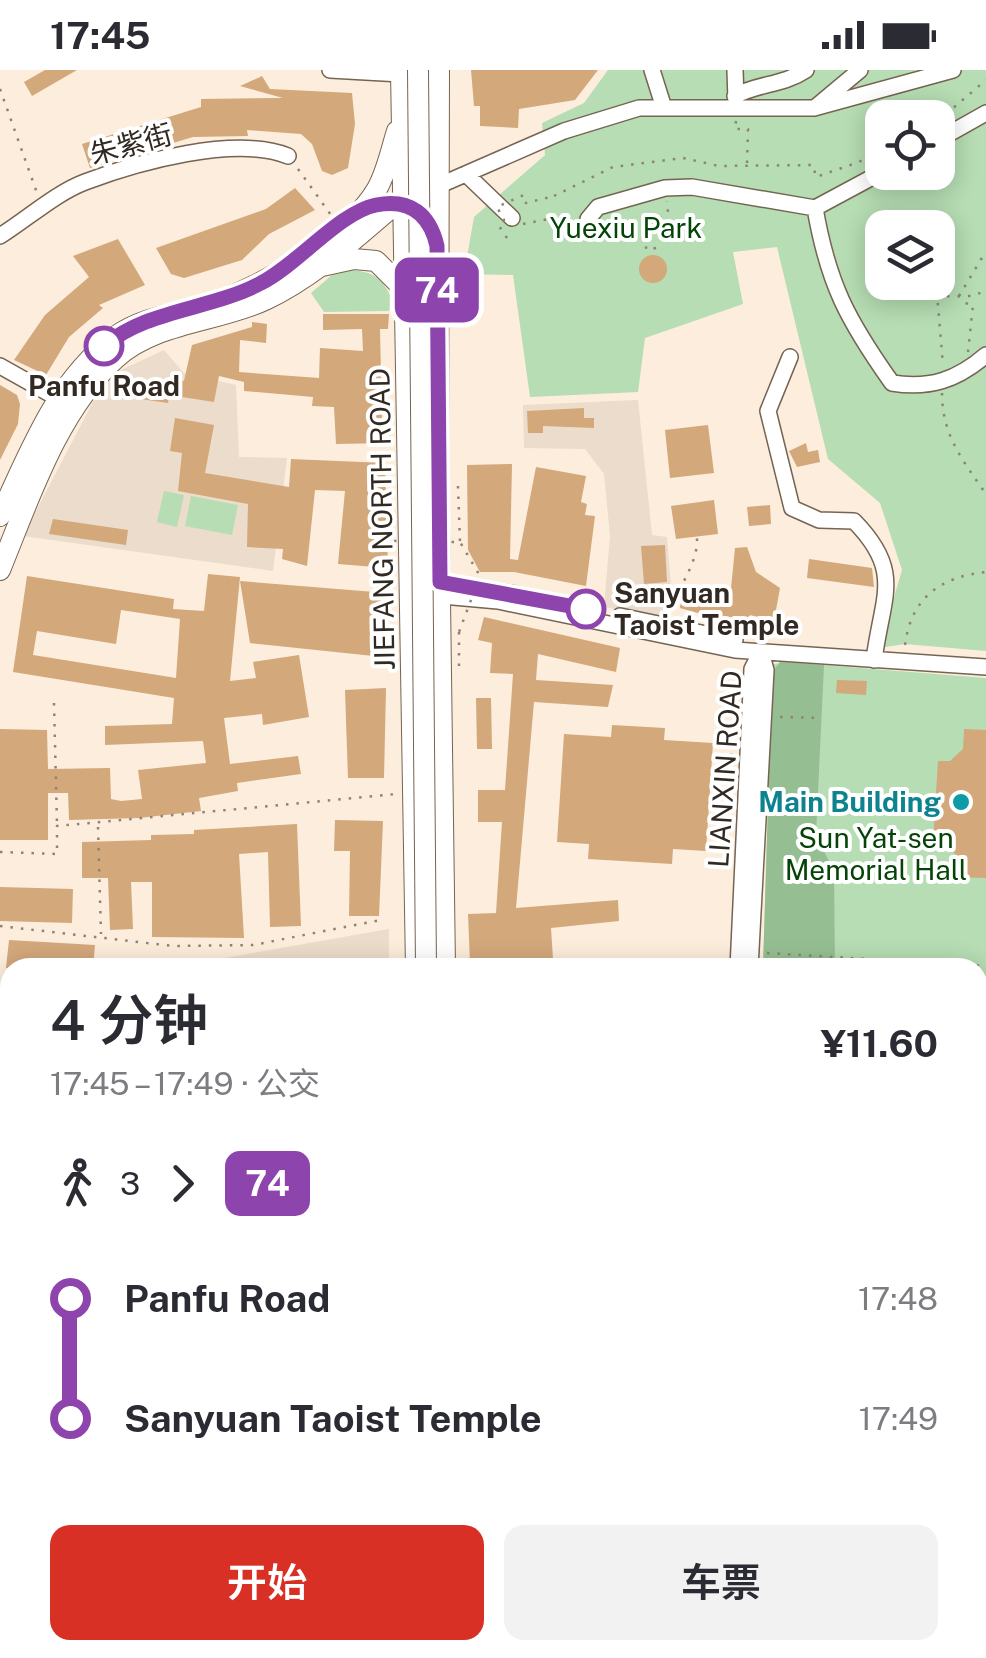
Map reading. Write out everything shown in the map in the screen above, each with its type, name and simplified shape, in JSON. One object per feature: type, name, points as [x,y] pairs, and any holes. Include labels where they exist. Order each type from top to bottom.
[{"type":"main road","name":"JIEFANG NORTH ROAD","points":[[439,70],[437,246],[445,958]]},
{"type":"main road","name":"JIEFANG NORTH ROAD","points":[[412,71],[402,115],[401,202],[408,294],[416,958]]},
{"type":"main road","name":"JIEFANG NORTH ROAD","points":[[412,71],[426,958]]},
{"type":"main road","name":"JIEFANG NORTH ROAD","points":[[412,71],[434,958]]},
{"type":"main road","points":[[0,516],[95,354],[130,328],[224,300],[265,282],[362,209],[386,172],[402,115]]},
{"type":"main road","points":[[0,570],[66,403],[133,345],[254,305],[316,268],[438,177]]},
{"type":"main road","points":[[362,209],[401,202],[428,219],[437,246]]},
{"type":"main road","points":[[316,268],[354,259],[376,261],[408,294]]},
{"type":"main road","points":[[410,595],[440,589]]},
{"type":"street","points":[[330,70],[412,71]]},
{"type":"street","points":[[652,70],[664,108]]},
{"type":"street","points":[[735,70],[736,102]]},
{"type":"street","points":[[736,102],[746,90],[777,86],[806,70]]},
{"type":"street","points":[[814,108],[860,70]]},
{"type":"street","points":[[438,177],[466,174],[564,131],[639,108],[736,102],[814,108],[953,70]]},
{"type":"street","points":[[955,130],[986,113]]},
{"type":"street","name":"朱紫街","points":[[0,236],[82,183],[197,152],[266,147],[288,156]]},
{"type":"street","points":[[466,174],[512,218]]},
{"type":"street","points":[[593,213],[665,188],[692,187],[815,208],[865,181]]},
{"type":"street","points":[[815,208],[831,279],[852,326],[892,383],[917,387],[942,383],[986,355]]},
{"type":"street","points":[[790,356],[768,411],[792,508],[819,520],[854,521],[878,546],[888,570],[874,660]]},
{"type":"street","points":[[0,366],[66,403]]},
{"type":"street","points":[[440,589],[664,624],[741,641],[761,652]]},
{"type":"street","points":[[440,589],[734,650],[986,667]]},
{"type":"street","name":"LIANXIN ROAD","points":[[751,958],[766,670],[761,652]]},
{"type":"street","name":"LIANXIN ROAD","points":[[738,958],[752,669],[761,652]]},
{"type":"path","points":[[955,106],[986,80]]},
{"type":"path","points":[[0,90],[44,208]]},
{"type":"path","points":[[736,102],[736,129],[748,129],[747,167]]},
{"type":"path","points":[[288,156],[328,207]]},
{"type":"path","points":[[593,213],[522,224],[507,238],[499,226],[504,220],[496,207],[524,195],[526,202],[536,204],[614,167],[684,158],[747,167],[813,165],[816,177],[865,158]]},
{"type":"path","points":[[656,248],[647,250],[640,232],[668,212],[665,188]]},
{"type":"path","points":[[958,296],[986,251]]},
{"type":"path","points":[[955,296],[986,291]]},
{"type":"path","points":[[971,296],[965,303],[973,306],[966,363],[972,363],[971,368]]},
{"type":"path","points":[[936,300],[943,344],[942,414],[951,444],[986,494]]},
{"type":"path","points":[[458,486],[460,542],[480,576],[459,632],[459,669]]},
{"type":"path","points":[[664,624],[677,589],[698,556],[697,538]]},
{"type":"path","points":[[905,644],[908,622],[924,595],[956,575],[986,572]]},
{"type":"path","points":[[727,830],[737,666]]},
{"type":"path","points":[[0,852],[57,854],[54,703]]},
{"type":"path","points":[[771,717],[821,718]]},
{"type":"path","points":[[57,826],[413,792]]},
{"type":"path","points":[[98,825],[101,935]]},
{"type":"path","points":[[0,926],[173,946],[253,945],[380,920]]},
{"type":"shaded area","points":[[164,350],[184,373],[236,385],[239,457],[287,458],[273,571],[23,536],[106,377]]},
{"type":"shaded area","points":[[638,400],[652,535],[667,537],[673,610],[660,617],[604,607],[610,536],[604,474],[585,449],[524,448],[523,405]]},
{"type":"shaded area","points":[[389,929],[389,958],[225,958]]},
{"type":"green space","name":"Yuexiu Park","points":[[608,70],[986,70],[986,651],[905,644],[879,648],[902,570],[880,503],[828,459],[777,247],[733,252],[743,304],[645,338],[638,392],[530,397],[513,275],[464,274],[474,217],[545,155],[542,123],[584,103]]},
{"type":"green space","points":[[353,270],[381,281],[392,299],[389,311],[324,312],[311,293],[332,275]]},
{"type":"green space","points":[[164,491],[184,495],[177,527],[157,522]]},
{"type":"green space","points":[[191,496],[238,505],[232,535],[185,526]]},
{"type":"green space","points":[[780,662],[824,665],[816,834],[834,872],[835,958],[763,958],[772,672]]},
{"type":"green space","name":"Sun Yat-sen Memorial Hall","points":[[774,664],[986,678],[986,958],[763,958]]},
{"type":"building","points":[[45,70],[77,70],[32,96],[24,82]]},
{"type":"building","points":[[471,70],[598,70],[575,100],[519,109],[518,128],[480,126],[480,106],[474,106]]},
{"type":"building","points":[[262,76],[270,89],[352,93],[355,124],[348,168],[332,175],[322,171],[312,144],[301,134],[247,130],[248,136],[193,137],[90,168],[82,144],[201,107],[201,99],[283,98],[240,86]]},
{"type":"building","points":[[295,188],[315,210],[269,234],[242,260],[184,278],[171,274],[156,248],[266,209]]},
{"type":"building","points":[[118,239],[145,285],[99,305],[103,308],[69,337],[46,375],[14,360],[45,315],[89,277],[73,256]]},
{"type":"building","points":[[653,255],[663,259],[667,269],[663,279],[653,283],[643,279],[639,269],[643,259]]},
{"type":"building","points":[[323,314],[389,314],[388,329],[380,329],[382,422],[390,421],[391,443],[336,444],[334,407],[312,406],[313,397],[244,391],[244,382],[219,376],[214,402],[169,395],[168,403],[127,397],[128,380],[169,386],[171,379],[184,381],[192,345],[252,327],[252,322],[267,324],[266,343],[240,340],[239,372],[319,378],[320,348],[363,351],[362,329],[323,330]]},
{"type":"building","points":[[0,385],[17,395],[20,404],[18,424],[0,460]]},
{"type":"building","points":[[584,408],[584,418],[594,418],[594,428],[543,426],[543,433],[528,433],[527,411]]},
{"type":"building","points":[[175,418],[214,425],[205,473],[289,487],[291,459],[385,463],[388,568],[338,564],[345,491],[315,490],[307,566],[282,559],[283,549],[247,547],[248,504],[178,491],[182,453],[170,451]]},
{"type":"building","points":[[708,425],[714,473],[670,478],[665,430]]},
{"type":"building","points":[[806,443],[808,452],[818,450],[820,462],[797,467],[789,451]]},
{"type":"building","points":[[512,464],[510,559],[518,560],[536,467],[586,476],[581,502],[587,504],[585,515],[595,516],[586,586],[514,572],[480,572],[468,550],[467,465]]},
{"type":"building","points":[[714,500],[718,534],[676,539],[671,506]]},
{"type":"building","points":[[770,505],[771,524],[749,526],[747,507]]},
{"type":"building","points":[[53,519],[128,530],[126,545],[49,534]]},
{"type":"building","points":[[665,545],[667,582],[644,584],[641,546]]},
{"type":"building","points":[[747,547],[756,572],[780,588],[774,621],[750,615],[748,627],[680,608],[682,591],[704,596],[709,587],[731,588],[735,548]]},
{"type":"building","points":[[809,559],[872,568],[874,587],[807,578]]},
{"type":"building","points":[[208,574],[240,577],[230,681],[256,678],[253,662],[299,655],[309,717],[263,725],[262,714],[224,718],[230,764],[298,756],[301,774],[237,783],[238,791],[199,798],[201,811],[139,818],[69,820],[68,793],[48,793],[48,840],[0,840],[0,729],[47,730],[48,769],[110,768],[111,799],[121,801],[142,799],[138,770],[206,763],[203,741],[105,745],[105,726],[172,724],[174,698],[13,672],[27,576],[174,599],[173,609],[204,611]],"holes":[[[121,610],[180,619],[176,678],[33,655],[37,631],[116,644]]]},
{"type":"building","points":[[240,581],[387,593],[383,657],[250,643]]},
{"type":"building","points":[[484,617],[620,648],[616,672],[538,654],[536,680],[613,685],[608,707],[534,702],[516,908],[618,900],[619,921],[551,928],[553,958],[470,958],[468,914],[496,913],[502,822],[478,822],[478,790],[505,790],[513,674],[490,673],[492,643],[478,640]]},
{"type":"building","points":[[837,680],[867,681],[866,695],[836,693]]},
{"type":"building","points":[[386,688],[384,778],[348,778],[345,690]]},
{"type":"building","points":[[476,698],[491,698],[492,749],[477,749]]},
{"type":"building","points":[[612,725],[665,728],[664,740],[713,743],[706,851],[673,849],[672,864],[588,859],[589,844],[557,842],[564,734],[611,737]]},
{"type":"building","name":"Main Building","points":[[964,729],[986,730],[986,878],[956,877],[957,856],[945,843],[933,842],[938,761],[950,761],[963,749]]},
{"type":"building","points":[[335,820],[383,821],[379,916],[349,916],[350,851],[334,851]]},
{"type":"building","points":[[297,824],[301,926],[270,927],[268,852],[239,854],[244,938],[152,937],[152,882],[131,882],[133,929],[110,930],[108,878],[82,878],[82,842],[151,840],[151,835],[194,834],[194,830]]},
{"type":"building","points":[[0,887],[73,889],[72,923],[0,921]]},
{"type":"building","points":[[9,940],[95,945],[94,958],[7,958]]},
{"type":"bus line","name":"74","points":[[104,346],[150,320],[224,300],[265,282],[362,209],[392,204],[418,210],[433,228],[437,246],[440,582],[586,609]]},
{"type":"place","name":"Panfu Road","points":[[104,346]]},
{"type":"place","name":"Sanyuan Taoist Temple","points":[[586,609]]},
{"type":"place","name":"Main Building","points":[[961,802]]}]
